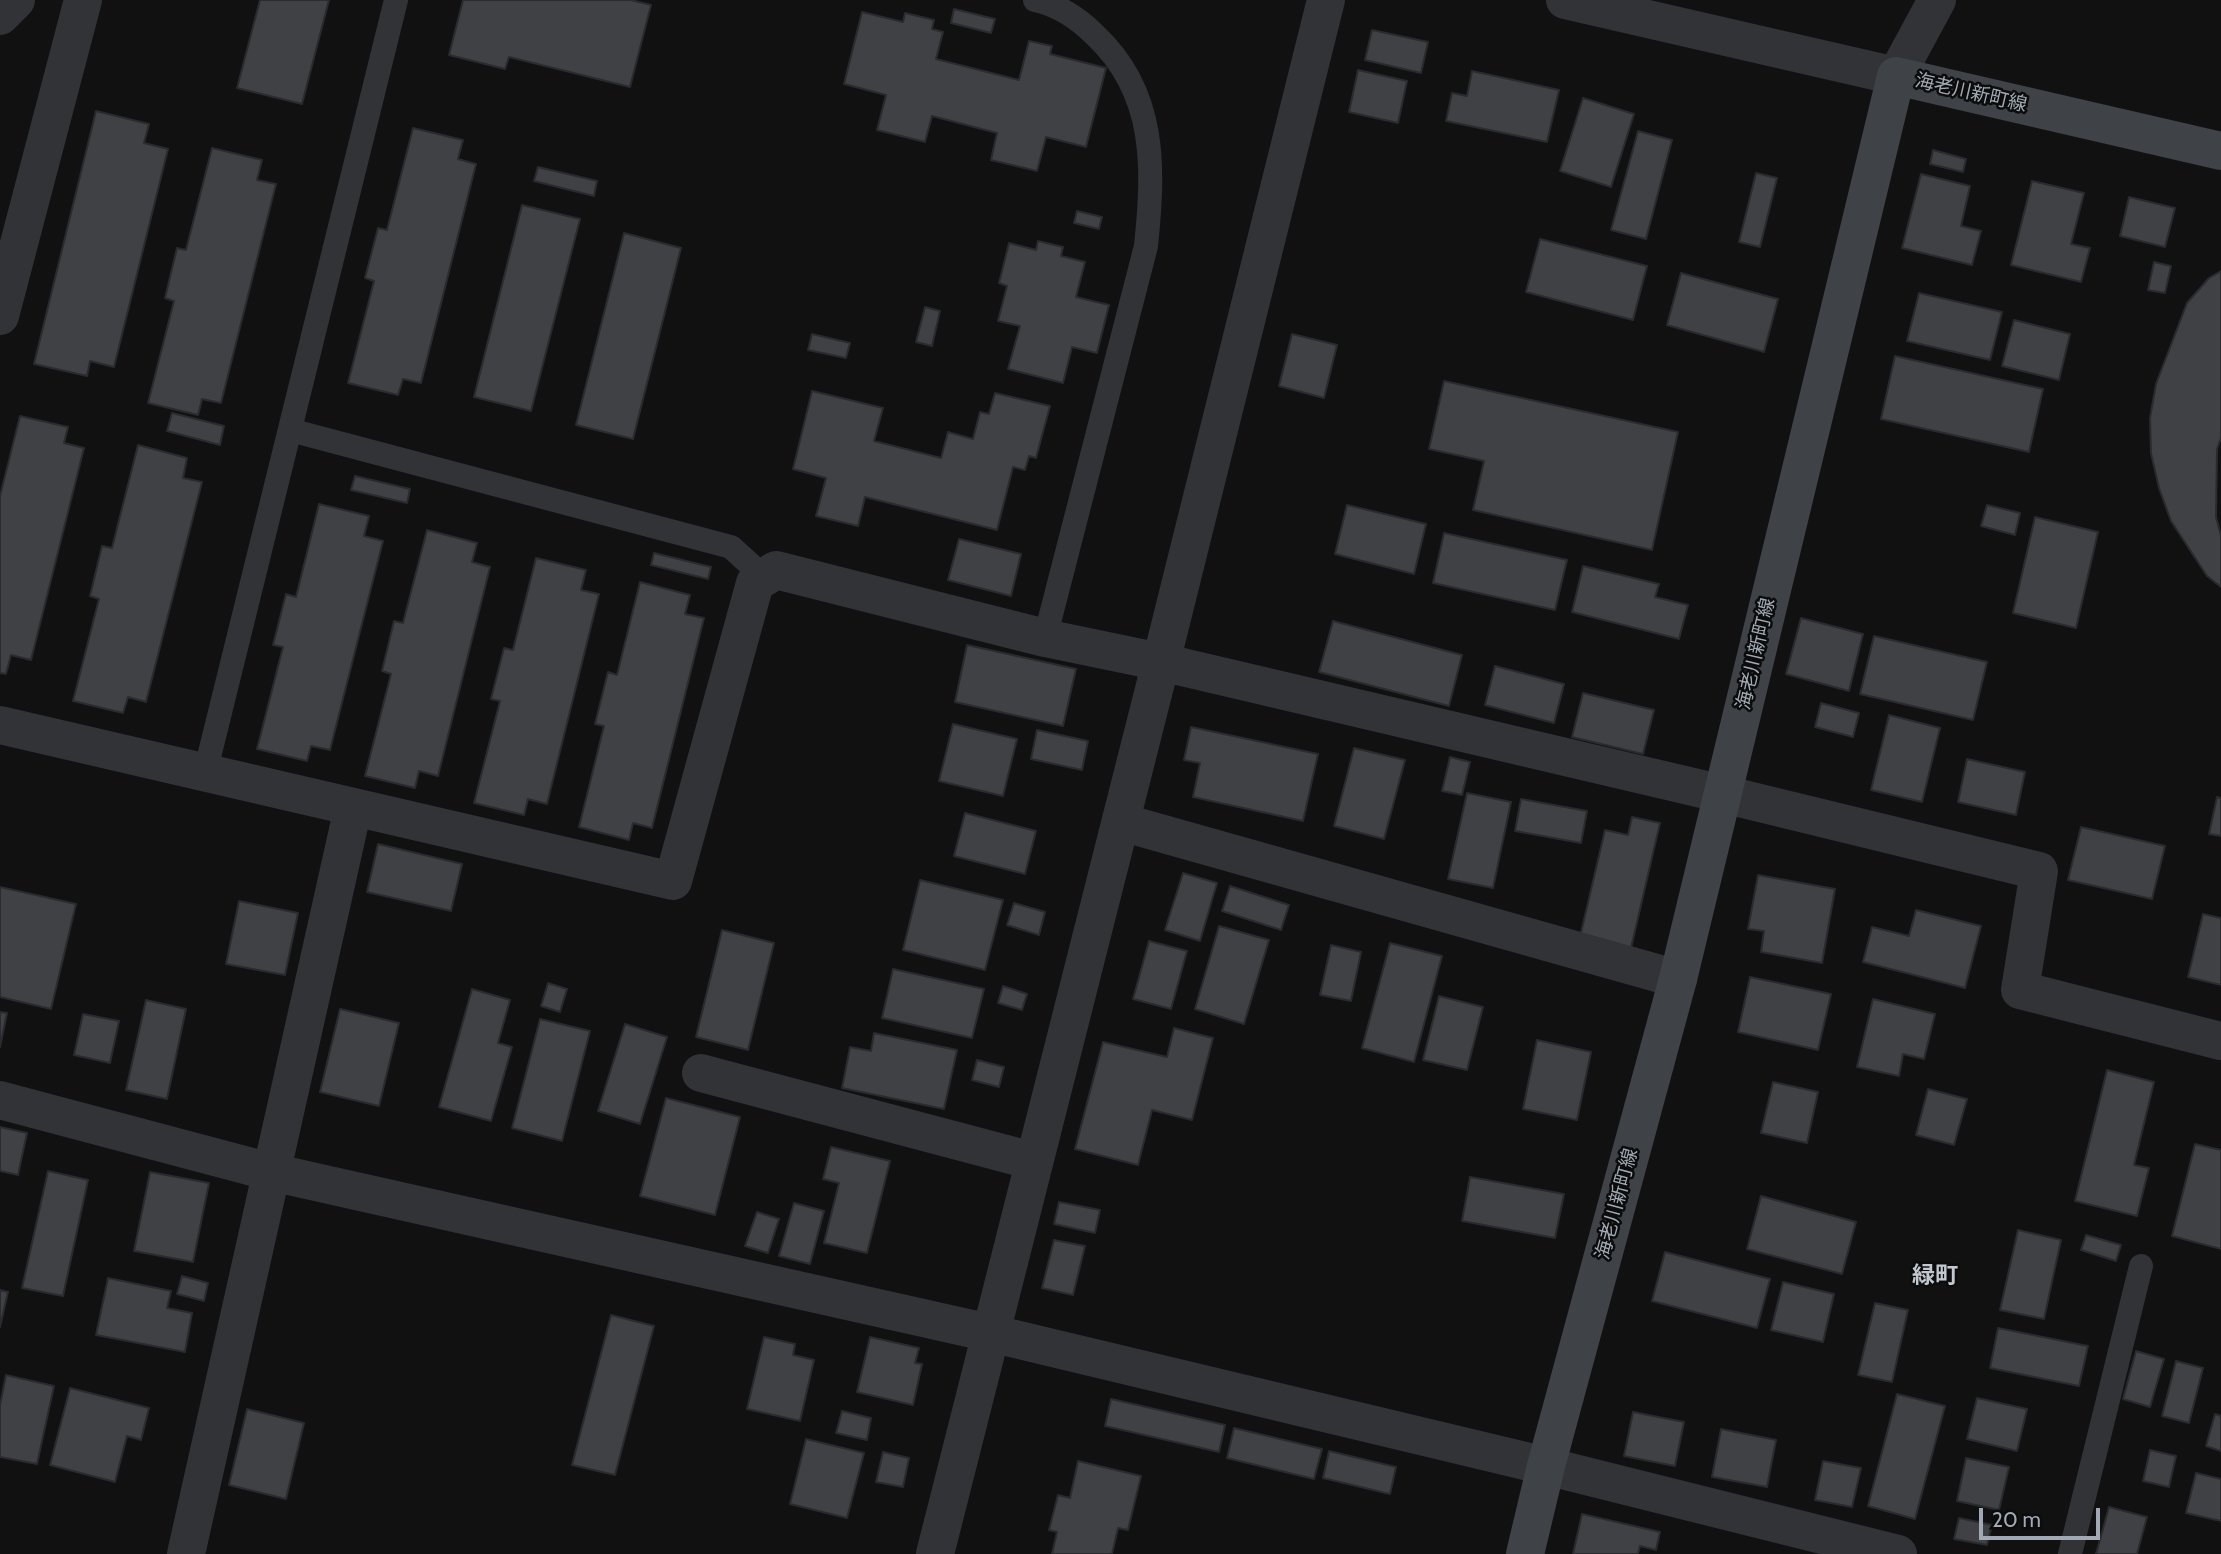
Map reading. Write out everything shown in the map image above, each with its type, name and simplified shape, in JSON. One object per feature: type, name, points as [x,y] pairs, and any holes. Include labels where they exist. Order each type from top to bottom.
[{"type":"main road","name":"海老川新町線","points":[[1525,1554],[1546,1466],[1678,979],[1826,355],[1896,76],[2221,151]]},
{"type":"street","points":[[0,16],[16,0]]},
{"type":"street","points":[[0,317],[83,0]]},
{"type":"street","points":[[935,1554],[1326,0]]},
{"type":"street","points":[[1564,0],[1896,76],[1937,0]]},
{"type":"street","points":[[0,725],[673,881],[755,583],[776,570],[1045,638],[1161,662],[2039,871],[2020,990],[2221,1041]]},
{"type":"street","points":[[186,1554],[353,808]]},
{"type":"street","points":[[1121,822],[1678,979]]},
{"type":"street","points":[[701,1073],[1033,1161]]},
{"type":"street","points":[[0,1100],[271,1172],[990,1333],[1546,1466],[1898,1554]]},
{"type":"lane","points":[[205,773],[396,0]]},
{"type":"lane","points":[[1035,0],[1048,3],[1083,23],[1110,49],[1134,84],[1146,127],[1150,167],[1146,246],[1045,638]]},
{"type":"lane","points":[[290,430],[731,547],[764,577]]},
{"type":"lane","points":[[2070,1554],[2141,1266]]},
{"type":"building","points":[[260,0],[329,0],[302,104],[237,88]]},
{"type":"building","points":[[463,0],[631,0],[651,5],[630,87],[509,57],[505,69],[449,55]]},
{"type":"building","points":[[954,9],[995,19],[991,33],[951,23]]},
{"type":"building","points":[[862,12],[903,22],[905,13],[934,20],[932,29],[943,32],[936,59],[1019,80],[1029,41],[1052,46],[1050,54],[1106,68],[1086,147],[1046,137],[1037,171],[991,160],[997,133],[932,116],[925,142],[877,130],[886,95],[844,84]]},
{"type":"building","points":[[1372,30],[1428,42],[1421,73],[1365,60]]},
{"type":"building","points":[[1358,70],[1407,81],[1398,123],[1349,112]]},
{"type":"building","points":[[1472,71],[1559,90],[1547,142],[1446,121],[1452,93],[1467,96]]},
{"type":"building","points":[[1583,98],[1634,114],[1611,187],[1560,171]]},
{"type":"building","points":[[96,111],[149,124],[144,143],[168,149],[114,367],[90,361],[87,376],[34,364]]},
{"type":"building","points":[[413,128],[463,140],[458,159],[476,164],[421,383],[403,379],[398,395],[348,383],[374,281],[365,278],[378,228],[387,230]]},
{"type":"building","points":[[1638,131],[1672,140],[1646,239],[1611,230]]},
{"type":"building","points":[[212,148],[262,160],[257,180],[276,184],[221,403],[202,399],[198,415],[148,403],[174,301],[165,298],[177,248],[186,250]]},
{"type":"building","points":[[1933,150],[1966,159],[1963,172],[1930,164]]},
{"type":"building","points":[[538,167],[597,181],[594,196],[534,181]]},
{"type":"building","points":[[1756,173],[1777,178],[1760,247],[1739,242]]},
{"type":"building","points":[[1921,174],[1970,186],[1961,226],[1981,231],[1972,265],[1902,248]]},
{"type":"building","points":[[2032,181],[2084,193],[2071,244],[2090,248],[2081,282],[2011,265]]},
{"type":"building","points":[[2129,197],[2175,208],[2165,247],[2120,236]]},
{"type":"building","points":[[522,205],[580,219],[531,411],[474,397]]},
{"type":"building","points":[[1077,211],[1102,217],[1099,229],[1074,223]]},
{"type":"building","points":[[624,233],[681,248],[633,439],[576,425]]},
{"type":"building","points":[[1540,239],[1647,266],[1633,320],[1526,292]]},
{"type":"building","points":[[1038,241],[1063,247],[1061,256],[1085,262],[1076,297],[1109,305],[1097,353],[1072,347],[1063,383],[1008,369],[1020,326],[998,321],[1007,286],[999,283],[1009,243],[1036,250]]},
{"type":"building","points":[[2154,262],[2171,266],[2165,293],[2148,290]]},
{"type":"building","points":[[2221,271],[2221,438],[2217,449],[2216,517],[2221,536],[2221,587],[2207,576],[2171,521],[2159,488],[2151,453],[2150,418],[2156,384],[2187,303],[2209,278]]},
{"type":"building","points":[[1681,273],[1778,299],[1764,352],[1667,325]]},
{"type":"building","points":[[1919,293],[2002,312],[1990,360],[1907,341]]},
{"type":"building","points":[[925,307],[940,311],[932,346],[916,342]]},
{"type":"building","points":[[2014,320],[2070,334],[2059,380],[2002,366]]},
{"type":"building","points":[[812,334],[850,343],[846,358],[808,350]]},
{"type":"building","points":[[1292,334],[1337,345],[1324,398],[1279,386]]},
{"type":"building","points":[[1895,356],[2043,389],[2029,452],[1881,419]]},
{"type":"building","points":[[1444,381],[1678,432],[1652,550],[1473,510],[1484,461],[1429,449]]},
{"type":"building","points":[[812,391],[883,408],[874,441],[941,458],[948,432],[973,439],[980,412],[989,414],[995,393],[1050,406],[1036,458],[1029,456],[1025,470],[1013,467],[997,530],[865,497],[858,526],[816,516],[826,478],[793,469]]},
{"type":"building","points":[[172,413],[224,426],[220,445],[167,431]]},
{"type":"building","points":[[20,416],[68,427],[64,443],[84,448],[31,660],[11,655],[6,674],[0,673],[0,496]]},
{"type":"building","points":[[138,445],[187,458],[183,478],[202,482],[146,702],[128,697],[123,713],[73,701],[99,599],[90,596],[102,546],[112,548]]},
{"type":"building","points":[[355,476],[410,489],[407,503],[351,490]]},
{"type":"building","points":[[319,504],[369,516],[364,536],[383,541],[330,750],[311,746],[307,761],[257,749],[283,647],[273,645],[286,594],[296,597]]},
{"type":"building","points":[[1347,505],[1426,524],[1414,574],[1335,554]]},
{"type":"building","points":[[1987,505],[2020,513],[2015,535],[1981,526]]},
{"type":"building","points":[[2035,517],[2098,532],[2076,628],[2013,613]]},
{"type":"building","points":[[427,530],[477,543],[472,562],[490,567],[438,776],[419,771],[415,788],[365,776],[391,674],[382,671],[394,621],[403,623]]},
{"type":"building","points":[[1444,533],[1567,560],[1555,610],[1433,583]]},
{"type":"building","points":[[959,539],[1021,554],[1011,596],[948,580]]},
{"type":"building","points":[[654,553],[711,567],[708,579],[651,565]]},
{"type":"building","points":[[536,558],[586,570],[581,590],[599,594],[547,804],[528,799],[524,815],[474,803],[500,701],[491,699],[504,648],[513,650]]},
{"type":"building","points":[[1583,566],[1659,584],[1655,597],[1688,605],[1679,639],[1572,612]]},
{"type":"building","points":[[640,582],[690,595],[685,614],[704,618],[652,828],[633,823],[629,840],[579,827],[604,726],[595,724],[608,672],[617,675]]},
{"type":"building","points":[[1801,618],[1863,634],[1849,691],[1786,674]]},
{"type":"building","points":[[1333,621],[1462,655],[1449,706],[1319,672]]},
{"type":"building","points":[[1874,636],[1987,662],[1973,720],[1860,694]]},
{"type":"building","points":[[967,645],[1076,669],[1063,726],[955,702]]},
{"type":"building","points":[[1495,666],[1564,684],[1554,723],[1485,705]]},
{"type":"building","points":[[1583,693],[1654,710],[1643,754],[1572,737]]},
{"type":"building","points":[[1821,703],[1859,713],[1853,737],[1815,727]]},
{"type":"building","points":[[1889,715],[1940,728],[1922,802],[1871,790]]},
{"type":"building","points":[[953,724],[1017,739],[1003,796],[939,781]]},
{"type":"building","points":[[1191,727],[1318,754],[1303,821],[1193,797],[1200,763],[1184,760]]},
{"type":"building","points":[[1037,730],[1088,741],[1082,770],[1031,759]]},
{"type":"building","points":[[1354,748],[1405,760],[1384,839],[1334,826]]},
{"type":"building","points":[[1450,757],[1470,762],[1462,795],[1442,791]]},
{"type":"building","points":[[1967,759],[2025,772],[2016,815],[1958,802]]},
{"type":"building","points":[[1467,793],[1511,802],[1493,888],[1448,879]]},
{"type":"building","points":[[2217,797],[2221,798],[2221,836],[2209,834]]},
{"type":"building","points":[[1521,799],[1587,811],[1581,843],[1515,831]]},
{"type":"building","points":[[965,813],[1036,831],[1025,874],[954,856]]},
{"type":"building","points":[[1632,817],[1660,823],[1631,948],[1580,937],[1605,830],[1628,835]]},
{"type":"building","points":[[2081,827],[2165,846],[2152,899],[2068,880]]},
{"type":"building","points":[[378,844],[462,864],[451,911],[367,892]]},
{"type":"building","points":[[1183,873],[1217,883],[1200,941],[1165,930]]},
{"type":"building","points":[[1758,875],[1835,889],[1822,963],[1761,952],[1764,931],[1748,929]]},
{"type":"building","points":[[920,880],[1003,900],[985,970],[903,950]]},
{"type":"building","points":[[1230,886],[1289,905],[1281,930],[1222,911]]},
{"type":"building","points":[[0,887],[76,904],[51,1009],[0,997]]},
{"type":"building","points":[[239,901],[298,913],[285,975],[226,964]]},
{"type":"building","points":[[1014,903],[1045,912],[1039,935],[1007,925]]},
{"type":"building","points":[[1916,910],[1981,926],[1965,988],[1863,962],[1872,927],[1909,936]]},
{"type":"building","points":[[2203,914],[2221,918],[2221,985],[2188,977]]},
{"type":"building","points":[[1219,926],[1269,940],[1244,1024],[1195,1009]]},
{"type":"building","points":[[722,930],[774,943],[748,1050],[696,1037]]},
{"type":"building","points":[[1149,941],[1187,951],[1171,1009],[1133,999]]},
{"type":"building","points":[[1390,943],[1442,956],[1414,1062],[1362,1048]]},
{"type":"building","points":[[1331,945],[1361,952],[1351,1001],[1320,995]]},
{"type":"building","points":[[893,969],[984,989],[972,1038],[882,1018]]},
{"type":"building","points":[[1750,977],[1831,994],[1818,1050],[1738,1032]]},
{"type":"building","points":[[548,983],[567,989],[560,1012],[541,1006]]},
{"type":"building","points":[[1003,986],[1027,994],[1022,1010],[998,1003]]},
{"type":"building","points":[[472,989],[510,1000],[498,1043],[512,1047],[491,1121],[439,1107]]},
{"type":"building","points":[[1439,996],[1483,1007],[1467,1070],[1423,1060]]},
{"type":"building","points":[[1873,999],[1935,1014],[1924,1059],[1903,1054],[1899,1076],[1857,1067]]},
{"type":"building","points":[[146,1000],[186,1009],[167,1099],[126,1090]]},
{"type":"building","points":[[340,1009],[399,1023],[379,1106],[320,1092]]},
{"type":"building","points":[[0,1012],[7,1013],[0,1047]]},
{"type":"building","points":[[83,1014],[119,1021],[110,1063],[74,1055]]},
{"type":"building","points":[[540,1019],[590,1031],[562,1141],[512,1128]]},
{"type":"building","points":[[625,1024],[667,1037],[640,1124],[598,1111]]},
{"type":"building","points":[[1174,1028],[1213,1038],[1192,1120],[1152,1110],[1138,1165],[1075,1149],[1103,1042],[1167,1057]]},
{"type":"building","points":[[874,1033],[957,1050],[944,1109],[842,1088],[850,1047],[871,1051]]},
{"type":"building","points":[[1537,1040],[1591,1052],[1577,1120],[1523,1109]]},
{"type":"building","points":[[977,1060],[1004,1067],[999,1087],[972,1080]]},
{"type":"building","points":[[2107,1070],[2154,1082],[2134,1165],[2149,1168],[2137,1216],[2075,1201]]},
{"type":"building","points":[[1773,1082],[1818,1092],[1807,1143],[1761,1133]]},
{"type":"building","points":[[1928,1089],[1967,1099],[1954,1145],[1916,1135]]},
{"type":"building","points":[[666,1098],[740,1117],[715,1215],[640,1196]]},
{"type":"building","points":[[0,1127],[27,1133],[18,1175],[0,1171]]},
{"type":"building","points":[[2195,1144],[2221,1150],[2221,1249],[2172,1236]]},
{"type":"building","points":[[831,1147],[890,1161],[867,1253],[824,1243],[839,1183],[823,1179]]},
{"type":"building","points":[[48,1171],[88,1180],[63,1296],[22,1288]]},
{"type":"building","points":[[150,1172],[209,1183],[193,1262],[134,1251]]},
{"type":"building","points":[[1470,1177],[1564,1194],[1555,1238],[1462,1221]]},
{"type":"building","points":[[1761,1196],[1856,1222],[1842,1274],[1747,1249]]},
{"type":"building","points":[[1059,1202],[1100,1210],[1095,1233],[1054,1224]]},
{"type":"building","points":[[794,1203],[824,1211],[810,1264],[779,1256]]},
{"type":"building","points":[[757,1212],[779,1219],[768,1253],[745,1246]]},
{"type":"building","points":[[2018,1230],[2061,1240],[2044,1319],[2000,1310]]},
{"type":"building","points":[[2086,1235],[2121,1245],[2116,1261],[2081,1250]]},
{"type":"building","points":[[1054,1240],[1085,1246],[1073,1295],[1042,1288]]},
{"type":"building","points":[[1665,1252],[1770,1279],[1757,1328],[1652,1301]]},
{"type":"building","points":[[182,1276],[208,1283],[204,1301],[177,1294]]},
{"type":"building","points":[[108,1278],[171,1291],[167,1308],[192,1313],[185,1352],[96,1335]]},
{"type":"building","points":[[1783,1282],[1834,1294],[1823,1342],[1771,1330]]},
{"type":"building","points":[[0,1290],[8,1292],[0,1327]]},
{"type":"building","points":[[1875,1303],[1908,1310],[1892,1382],[1858,1375]]},
{"type":"building","points":[[611,1315],[654,1326],[615,1475],[572,1465]]},
{"type":"building","points":[[1998,1328],[2088,1346],[2079,1386],[1990,1368]]},
{"type":"building","points":[[764,1337],[795,1344],[793,1355],[814,1360],[800,1421],[747,1409]]},
{"type":"building","points":[[870,1337],[919,1348],[915,1363],[922,1364],[913,1405],[857,1392]]},
{"type":"building","points":[[2136,1351],[2164,1359],[2150,1407],[2123,1399]]},
{"type":"building","points":[[2176,1361],[2203,1368],[2189,1423],[2162,1416]]},
{"type":"building","points":[[6,1375],[54,1386],[37,1464],[0,1457],[0,1405]]},
{"type":"building","points":[[70,1388],[149,1408],[141,1440],[127,1436],[115,1482],[50,1465]]},
{"type":"building","points":[[1897,1394],[1945,1406],[1915,1519],[1868,1506]]},
{"type":"building","points":[[1977,1398],[2027,1409],[2017,1451],[1967,1439]]},
{"type":"building","points":[[1111,1399],[1225,1425],[1219,1452],[1105,1426]]},
{"type":"building","points":[[247,1409],[304,1423],[286,1499],[229,1485]]},
{"type":"building","points":[[842,1411],[871,1418],[867,1440],[836,1433]]},
{"type":"building","points":[[1633,1412],[1684,1422],[1675,1466],[1624,1456]]},
{"type":"building","points":[[2215,1414],[2221,1416],[2221,1451],[2206,1446]]},
{"type":"building","points":[[1234,1428],[1322,1449],[1314,1479],[1227,1458]]},
{"type":"building","points":[[1721,1429],[1776,1440],[1767,1487],[1712,1477]]},
{"type":"building","points":[[806,1439],[864,1453],[847,1518],[790,1504]]},
{"type":"building","points":[[2150,1450],[2176,1456],[2169,1487],[2143,1481]]},
{"type":"building","points":[[1329,1451],[1396,1467],[1390,1494],[1323,1478]]},
{"type":"building","points":[[883,1452],[909,1458],[903,1487],[876,1482]]},
{"type":"building","points":[[1966,1458],[2009,1467],[1999,1510],[1957,1501]]},
{"type":"building","points":[[1078,1461],[1141,1476],[1128,1530],[1118,1528],[1112,1554],[1052,1554],[1057,1532],[1049,1530],[1058,1495],[1070,1498]]},
{"type":"building","points":[[1823,1461],[1861,1468],[1852,1507],[1815,1500]]},
{"type":"building","points":[[2196,1473],[2221,1479],[2221,1521],[2186,1513]]},
{"type":"building","points":[[2109,1507],[2147,1517],[2137,1554],[2096,1554]]},
{"type":"building","points":[[1582,1514],[1660,1532],[1656,1550],[1640,1546],[1638,1554],[1573,1554]]},
{"type":"building","points":[[1959,1518],[1992,1525],[1987,1545],[1954,1539]]},
{"type":"district","name":"緑町","points":[[1935,1276]]}]
